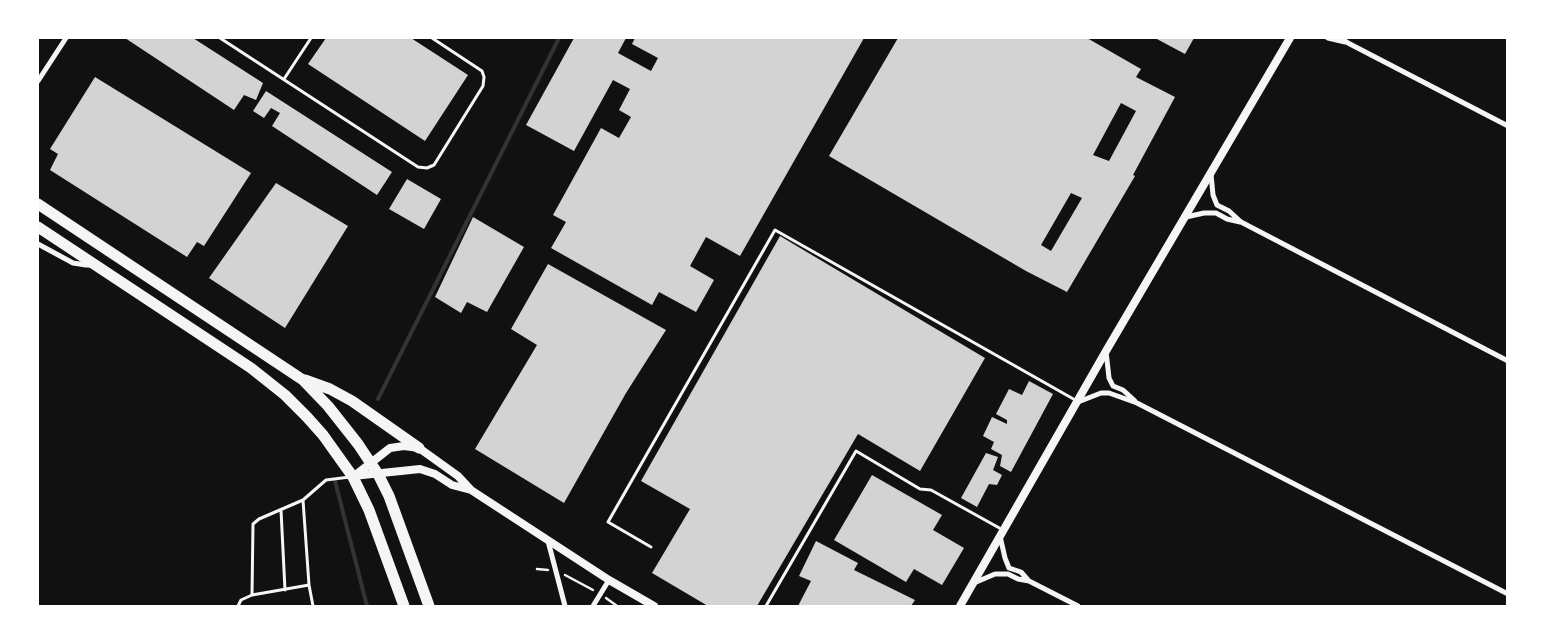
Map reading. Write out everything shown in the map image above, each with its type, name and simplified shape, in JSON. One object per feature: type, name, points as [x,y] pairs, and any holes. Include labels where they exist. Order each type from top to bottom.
[{"type":"highway","points":[[38,204],[303,380],[328,406],[378,474],[389,496],[428,606]]},
{"type":"highway","points":[[38,227],[251,368],[301,411],[352,476],[367,506],[404,606]]},
{"type":"highway","points":[[303,380],[330,389],[352,401],[419,448]]},
{"type":"street","points":[[38,82],[66,38]]},
{"type":"street","points":[[960,606],[1106,351],[1291,38]]},
{"type":"street","points":[[1328,38],[1348,43]]},
{"type":"street","points":[[1341,38],[1508,126]]},
{"type":"street","points":[[1211,174],[1213,195],[1217,205],[1229,211],[1241,222],[1508,361]]},
{"type":"street","points":[[1186,217],[1204,213],[1216,213],[1227,219],[1241,222]]},
{"type":"street","points":[[38,244],[73,263],[94,264]]},
{"type":"street","points":[[1106,351],[1109,378],[1113,386],[1122,390],[1137,404]]},
{"type":"street","points":[[1078,402],[1101,393],[1109,392],[1137,404],[1508,594]]},
{"type":"street","points":[[352,476],[390,448],[404,446],[419,448],[458,476],[471,490],[608,580],[654,606]]},
{"type":"street","points":[[352,476],[420,469],[435,474],[452,485],[471,490]]},
{"type":"street","points":[[1002,533],[1005,558],[1009,568],[1020,572],[1029,581]]},
{"type":"street","points":[[547,540],[566,606]]},
{"type":"street","points":[[974,583],[995,574],[1008,574],[1018,579],[1029,581],[1078,606]]},
{"type":"street","points":[[593,606],[608,580]]},
{"type":"lane","points":[[220,38],[418,168],[427,168],[434,165],[483,86],[484,77],[482,71],[432,38]]},
{"type":"lane","points":[[284,79],[311,38]]},
{"type":"lane","points":[[651,547],[608,522],[775,230],[1078,402]]},
{"type":"lane","points":[[766,606],[856,452],[920,488],[932,490],[1002,533]]},
{"type":"lane","points":[[252,595],[253,524],[259,518],[303,500],[326,480],[352,476]]},
{"type":"lane","points":[[303,500],[308,585],[313,606]]},
{"type":"lane","points":[[281,510],[285,590]]},
{"type":"lane","points":[[238,606],[241,600],[252,595],[308,585]]},
{"type":"path","points":[[537,569],[556,571],[572,577],[617,606]]},
{"type":"building","points":[[125,38],[193,38],[263,83],[256,100],[244,95],[234,110]]},
{"type":"building","points":[[326,38],[411,38],[468,75],[425,141],[308,64]]},
{"type":"building","points":[[574,38],[626,38],[618,53],[651,71],[658,58],[632,44],[635,38],[864,38],[740,256],[706,237],[690,266],[714,280],[696,312],[659,292],[652,305],[551,248],[566,222],[553,215],[601,128],[619,138],[631,117],[619,110],[630,89],[613,80],[574,151],[526,125]]},
{"type":"building","points":[[898,38],[1087,38],[1141,69],[1136,77],[1175,97],[1133,175],[1135,176],[1067,292],[1026,271],[829,156]],"holes":[[[1121,103],[1136,111],[1109,161],[1093,155]],[[1071,193],[1082,198],[1051,251],[1041,245]]]},
{"type":"building","points":[[1155,38],[1194,38],[1185,54]]},
{"type":"building","points":[[95,77],[251,173],[204,246],[197,242],[187,257],[50,170],[58,154],[50,149]]},
{"type":"building","points":[[266,91],[392,172],[377,195],[272,126],[280,113],[271,108],[264,118],[253,111]]},
{"type":"building","points":[[407,179],[441,199],[424,229],[389,209]]},
{"type":"building","points":[[276,183],[348,226],[285,328],[209,278]]},
{"type":"building","points":[[473,217],[524,247],[487,312],[467,302],[461,313],[435,297]]},
{"type":"building","points":[[780,236],[985,358],[920,471],[858,434],[757,606],[708,606],[652,573],[690,509],[641,481]]},
{"type":"building","points":[[548,264],[666,330],[626,393],[564,503],[475,449],[537,345],[511,329]]},
{"type":"building","points":[[1029,381],[1053,394],[1011,472],[1000,466],[1002,455],[991,449],[994,442],[983,436],[992,417],[1007,424],[1007,420],[996,414],[1009,389],[1022,395]]},
{"type":"building","points":[[986,453],[998,457],[993,470],[1002,475],[997,485],[989,484],[977,507],[961,498]]},
{"type":"building","points":[[872,475],[942,515],[933,530],[964,548],[942,585],[914,569],[906,582],[834,540]]},
{"type":"building","points":[[816,541],[858,563],[854,570],[915,600],[911,606],[798,606],[811,581],[799,576]]},
{"type":"waterway","points":[[378,399],[559,38]]},
{"type":"waterway","points":[[335,481],[367,606]]}]
